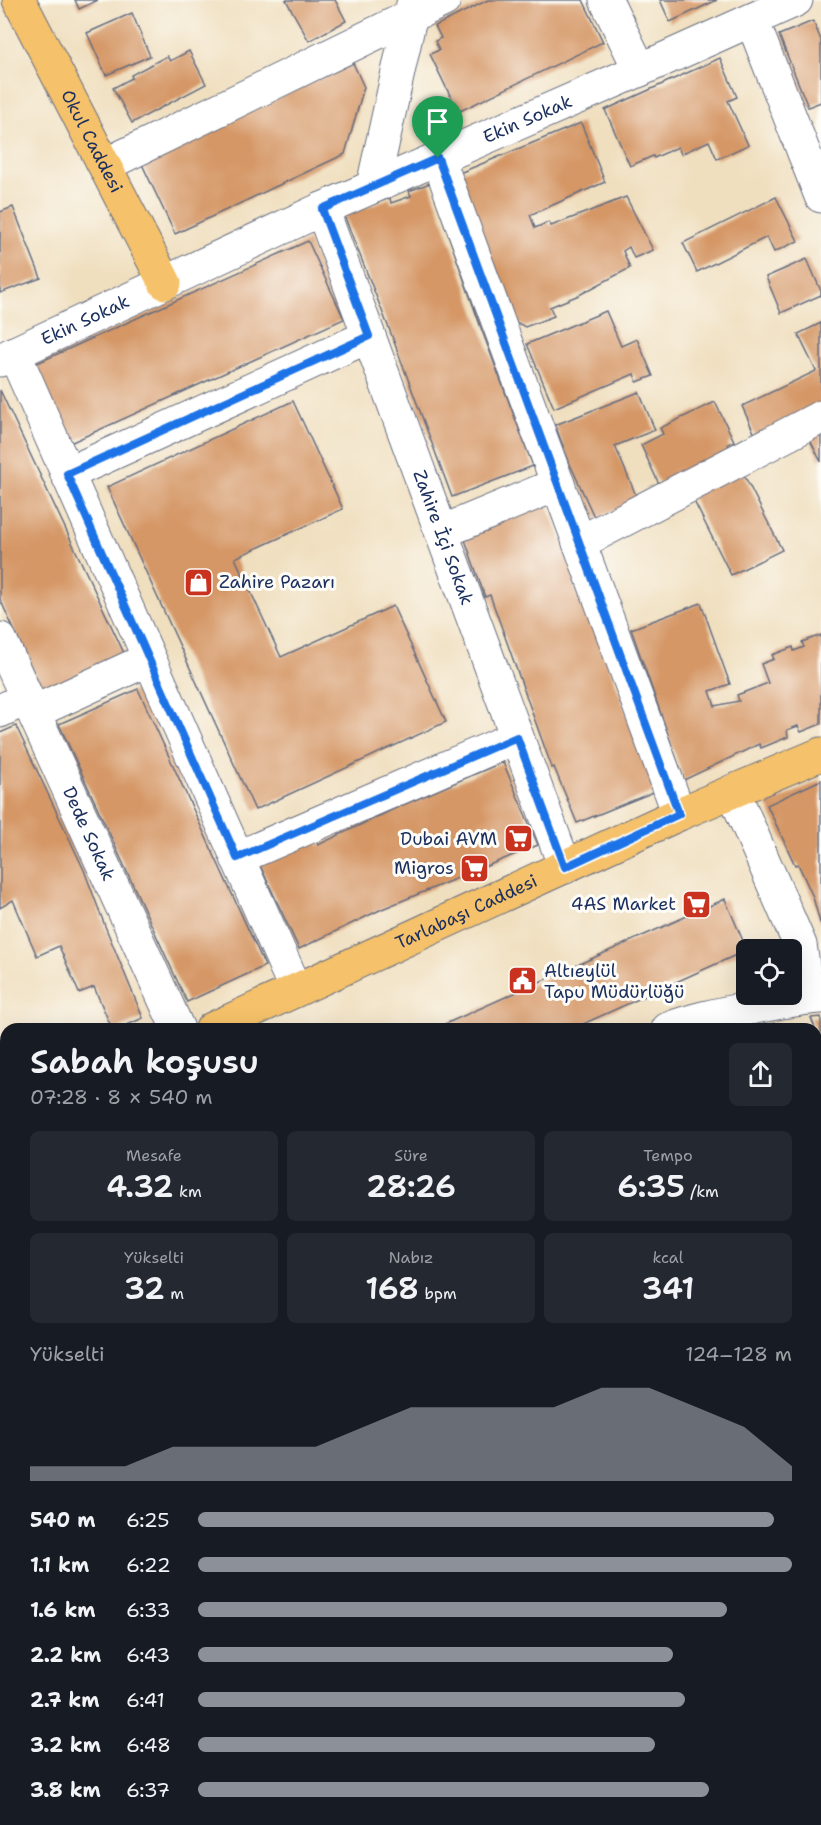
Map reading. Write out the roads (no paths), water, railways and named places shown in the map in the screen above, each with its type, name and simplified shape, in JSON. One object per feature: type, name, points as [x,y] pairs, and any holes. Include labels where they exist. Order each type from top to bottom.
[{"type":"main road","name":"Okul Caddesi","points":[[19,0],[165,283]]},
{"type":"main road","name":"Tarlabaşı Caddesi","points":[[225,1023],[679,814],[821,754]]},
{"type":"street","points":[[105,165],[412,9],[444,0]]},
{"type":"street","points":[[606,0],[640,70]]},
{"type":"street","name":"Ekin Sokak","points":[[7,356],[322,209],[796,0]]},
{"type":"street","points":[[373,186],[412,9]]},
{"type":"street","points":[[752,20],[821,196]]},
{"type":"street","points":[[438,158],[679,814]]},
{"type":"street","name":"Zahire İçi Sokak","points":[[322,209],[565,867]]},
{"type":"street","points":[[67,474],[369,336]]},
{"type":"street","points":[[7,356],[67,474],[296,990]]},
{"type":"street","points":[[579,543],[821,417]]},
{"type":"street","points":[[442,532],[558,484]]},
{"type":"street","name":"Dede Sokak","points":[[0,639],[20,707],[175,1023]]},
{"type":"street","points":[[20,707],[149,659]]},
{"type":"street","points":[[237,858],[517,737]]},
{"type":"street","points":[[703,1023],[802,1006],[801,945],[733,791]]},
{"type":"place","name":"Zahire Pazarı","points":[[198,582]]},
{"type":"place","name":"Dubai AVM","points":[[518,839]]},
{"type":"place","name":"Migros","points":[[475,868]]},
{"type":"place","name":"4AS Market","points":[[697,904]]},
{"type":"place","name":"Altıeylül Tapu Müdürlüğü","points":[[523,981]]}]
